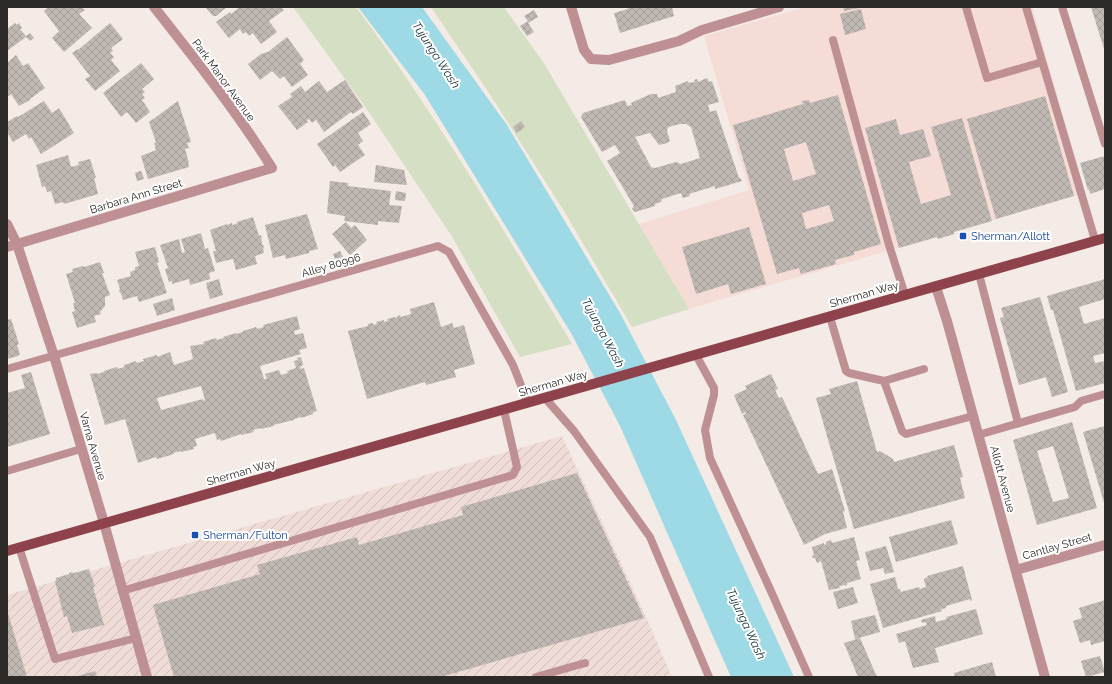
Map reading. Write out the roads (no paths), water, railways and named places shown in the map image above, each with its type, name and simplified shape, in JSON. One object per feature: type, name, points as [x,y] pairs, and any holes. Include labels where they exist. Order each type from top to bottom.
[{"type":"main road","name":"Sherman Way","points":[[7,551],[1100,239]]},
{"type":"street","name":"Park Manor Avenue","points":[[154,7],[204,72],[261,150],[272,168]]},
{"type":"street","points":[[571,7],[584,50],[591,59],[609,60],[679,41],[702,30],[779,7]]},
{"type":"street","name":"Barbara Ann Street","points":[[12,246],[272,168]]},
{"type":"street","name":"Varna Avenue","points":[[7,224],[12,246],[54,356],[104,523],[147,677]]},
{"type":"street","name":"Allott Avenue","points":[[936,287],[1045,677]]},
{"type":"street","name":"Cantlay Street","points":[[1016,570],[1105,545]]},
{"type":"lane","points":[[966,7],[987,78],[1042,62]]},
{"type":"lane","points":[[1026,7],[1042,62],[1100,239]]},
{"type":"lane","points":[[1062,7],[1105,144]]},
{"type":"lane","points":[[833,40],[889,244],[906,295]]},
{"type":"lane","name":"Alley 80996","points":[[7,369],[438,246],[449,252],[513,365],[528,403]]},
{"type":"lane","points":[[979,274],[1018,423]]},
{"type":"lane","points":[[830,317],[846,371],[849,373],[884,381],[924,369]]},
{"type":"lane","points":[[696,355],[714,388],[714,394],[705,430],[710,458],[809,677]]},
{"type":"lane","points":[[884,381],[902,431],[906,434],[973,416]]},
{"type":"lane","points":[[978,435],[1075,407],[1081,401],[1105,394]]},
{"type":"lane","points":[[545,398],[574,431],[650,537],[709,677]]},
{"type":"lane","points":[[122,591],[513,475],[517,467],[504,410]]},
{"type":"lane","points":[[7,471],[81,449]]},
{"type":"lane","points":[[19,547],[55,659],[136,638]]},
{"type":"lane","points":[[536,677],[585,663]]},
{"type":"water","name":"Tujunga Wash","points":[[358,7],[422,7],[507,125],[620,313],[676,420],[794,677],[731,677],[620,426],[571,333],[425,95]]},
{"type":"place","name":"Sherman/Allott","points":[[963,236]]},
{"type":"place","name":"Sherman/Fulton","points":[[195,535]]}]
